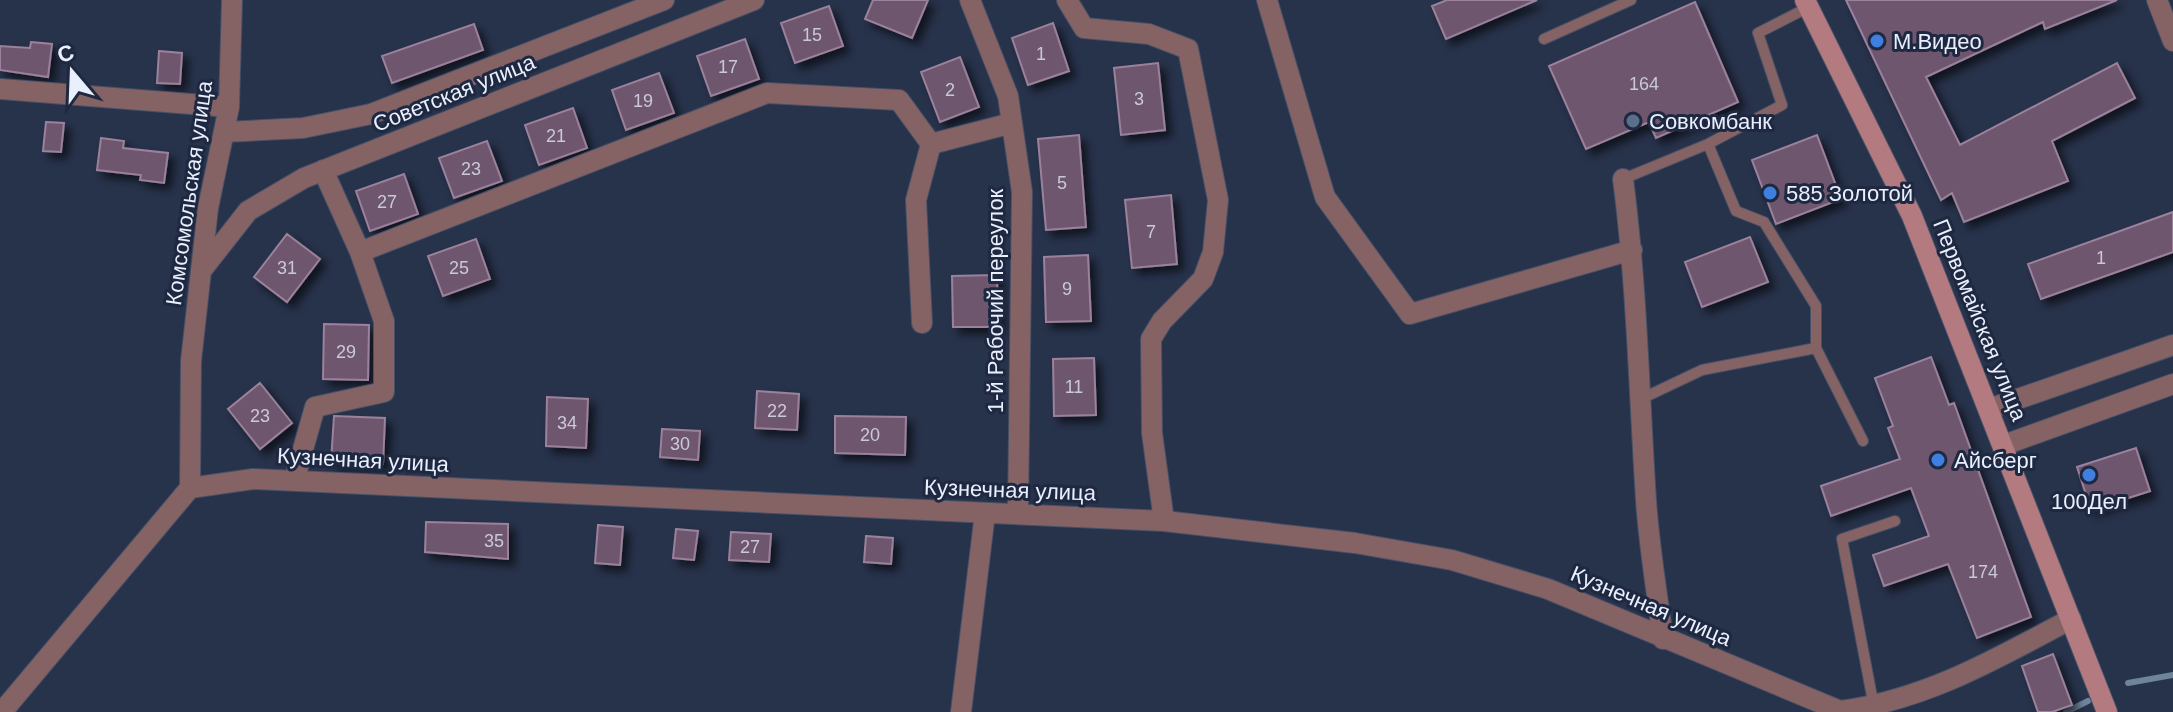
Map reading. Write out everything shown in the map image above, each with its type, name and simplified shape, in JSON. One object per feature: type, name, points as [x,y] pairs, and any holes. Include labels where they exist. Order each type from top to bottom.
[{"type":"main road","name":"Первомайская улица","points":[[1807,4],[1912,216],[2107,712]]},
{"type":"street","name":"Комсомольская улица","points":[[190,488],[191,361],[208,208],[229,107],[232,0]]},
{"type":"street","name":"Советская улица","points":[[225,132],[303,128],[371,114],[664,0]]},
{"type":"street","name":"Советская улица","points":[[201,271],[248,211],[323,170],[754,0]]},
{"type":"street","name":"1-й Рабочий переулок","points":[[970,0],[1008,96],[1022,192],[1018,513]]},
{"type":"street","points":[[1067,0],[1084,28],[1149,34],[1188,49],[1218,200],[1213,252],[1203,279],[1162,321],[1151,339],[1152,433],[1164,521]]},
{"type":"street","points":[[1267,0],[1325,197],[1410,314],[1632,250]]},
{"type":"street","points":[[2157,0],[2173,41]]},
{"type":"street","points":[[0,89],[229,107]]},
{"type":"street","points":[[360,252],[767,93],[899,100],[931,144]]},
{"type":"street","points":[[931,144],[1012,123]]},
{"type":"street","points":[[922,323],[916,200],[931,144]]},
{"type":"street","points":[[294,481],[315,407],[384,392],[384,321],[360,252],[323,170]]},
{"type":"street","points":[[1623,179],[1632,250],[1643,398],[1646,501],[1663,639]]},
{"type":"street","points":[[1989,409],[2173,345]]},
{"type":"street","points":[[2004,445],[2173,384]]},
{"type":"street","name":"Кузнечная улица","points":[[190,488],[253,479],[1018,513],[1164,521],[1355,543],[1452,560],[1548,589],[1840,711],[1874,707],[1948,684],[2071,619]]},
{"type":"street","points":[[2,712],[190,488]]},
{"type":"street","points":[[961,712],[985,513]]},
{"type":"lane","points":[[1544,39],[1631,0]]},
{"type":"lane","points":[[1623,179],[1708,144],[1782,105],[1758,33],[1807,4]]},
{"type":"lane","points":[[1708,144],[1736,211],[1764,222],[1816,306],[1816,348],[1863,441]]},
{"type":"lane","points":[[1643,398],[1702,370],[1816,348]]},
{"type":"lane","points":[[1874,707],[1842,539],[1895,521]]},
{"type":"building","points":[[873,0],[928,0],[912,38],[865,19]]},
{"type":"building","points":[[1447,0],[1537,0],[1446,39],[1432,6]]},
{"type":"building","points":[[1846,0],[2117,0],[2045,29],[2043,22],[1926,77],[1960,145],[2117,63],[2135,98],[2052,141],[2068,181],[1964,222],[1952,193],[1941,200]]},
{"type":"building","points":[[1695,2],[1738,102],[1656,138],[1649,122],[1586,149],[1549,66]]},
{"type":"building","points":[[829,6],[843,46],[795,63],[781,23]]},
{"type":"building","points":[[1053,23],[1069,71],[1028,85],[1012,38]]},
{"type":"building","points":[[474,24],[483,50],[392,83],[382,56]]},
{"type":"building","points":[[745,39],[759,79],[711,96],[697,56]]},
{"type":"building","points":[[31,42],[52,44],[48,77],[0,70],[0,46],[30,48]]},
{"type":"building","points":[[159,51],[182,53],[180,84],[157,83]]},
{"type":"building","points":[[960,57],[979,107],[940,122],[921,72]]},
{"type":"building","points":[[1158,63],[1165,130],[1121,135],[1114,68]]},
{"type":"building","points":[[659,73],[674,113],[626,130],[612,90]]},
{"type":"building","points":[[573,108],[587,148],[539,165],[525,125]]},
{"type":"building","points":[[46,122],[64,123],[61,152],[43,151]]},
{"type":"building","points":[[1079,135],[1086,227],[1046,230],[1038,139]]},
{"type":"building","points":[[1817,135],[1841,199],[1776,224],[1752,160]]},
{"type":"building","points":[[101,138],[124,141],[123,148],[168,153],[164,183],[140,180],[141,175],[97,170]]},
{"type":"building","points":[[487,141],[502,181],[454,198],[439,158]]},
{"type":"building","points":[[404,174],[418,214],[370,231],[356,191]]},
{"type":"building","points":[[1171,195],[1177,264],[1132,268],[1125,200]]},
{"type":"building","points":[[2173,212],[2173,252],[2041,299],[2028,264]]},
{"type":"building","points":[[287,234],[320,259],[287,302],[254,277]]},
{"type":"building","points":[[1750,237],[1768,282],[1702,307],[1685,262]]},
{"type":"building","points":[[476,239],[490,279],[443,296],[428,256]]},
{"type":"building","points":[[1088,255],[1091,321],[1046,322],[1044,257]]},
{"type":"building","points":[[997,275],[998,327],[953,327],[952,276]]},
{"type":"building","points":[[324,324],[369,325],[368,380],[323,379]]},
{"type":"building","points":[[1931,357],[1949,405],[1954,403],[2031,617],[1977,638],[1948,564],[1884,586],[1873,555],[1929,536],[1911,488],[1831,516],[1821,486],[1900,459],[1888,428],[1893,426],[1875,378]]},
{"type":"building","points":[[1094,358],[1096,415],[1054,416],[1053,359]]},
{"type":"building","points":[[260,383],[292,423],[260,449],[228,409]]},
{"type":"building","points":[[757,391],[799,394],[797,430],[755,428]]},
{"type":"building","points":[[547,397],[588,399],[586,448],[546,446]]},
{"type":"building","points":[[334,416],[385,418],[383,464],[331,462]]},
{"type":"building","points":[[835,416],[906,417],[905,455],[835,453]]},
{"type":"building","points":[[662,429],[700,431],[698,460],[660,457]]},
{"type":"building","points":[[2136,448],[2150,491],[2091,510],[2077,467]]},
{"type":"building","points":[[426,522],[508,524],[508,559],[425,552]]},
{"type":"building","points":[[598,525],[623,527],[620,565],[595,563]]},
{"type":"building","points":[[676,529],[698,531],[694,560],[673,558]]},
{"type":"building","points":[[731,532],[771,534],[769,562],[729,560]]},
{"type":"building","points":[[866,536],[893,538],[891,564],[864,562]]},
{"type":"building","points":[[2053,654],[2072,705],[2052,712],[2038,712],[2022,666]]},
{"type":"waterway","points":[[2128,683],[2173,675]]},
{"type":"waterway","points":[[2066,712],[2088,701]]},
{"type":"place","name":"М.Видео","points":[[1877,41]]},
{"type":"place","name":"Совкомбанк","points":[[1633,121]]},
{"type":"place","name":"585 Золотой","points":[[1770,193]]},
{"type":"place","name":"Айсберг","points":[[1938,460]]},
{"type":"place","name":"100Дел","points":[[2089,475]]}]
